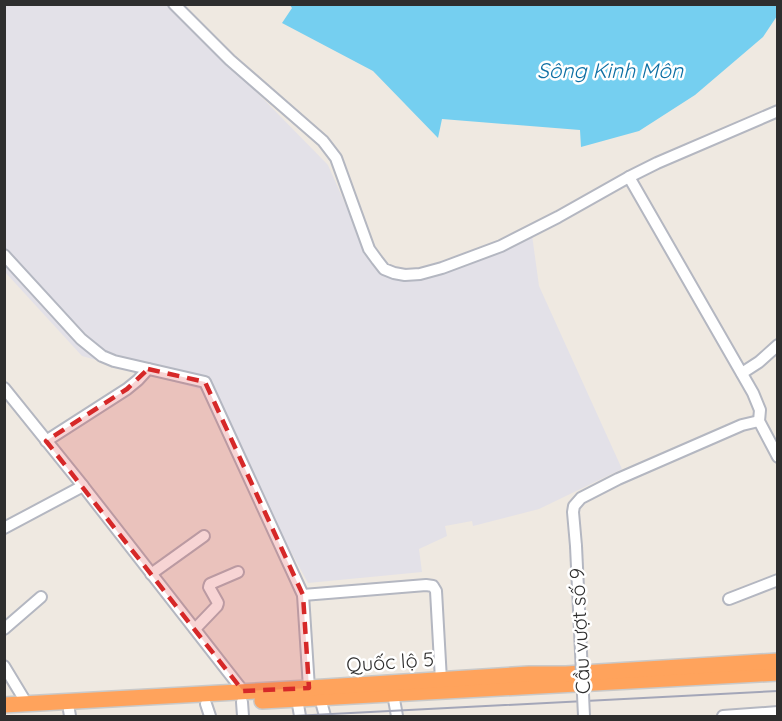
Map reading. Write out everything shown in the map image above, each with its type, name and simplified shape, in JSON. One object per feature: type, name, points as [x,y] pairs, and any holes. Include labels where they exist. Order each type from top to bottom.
[{"type":"highway","name":"Quốc lộ 5","points":[[4,714],[208,710],[314,693],[441,680],[777,661]]},
{"type":"highway","name":"Quốc lộ 5","points":[[4,705],[243,703],[297,699],[314,693],[393,694],[777,673]]},
{"type":"street","points":[[174,4],[230,60],[330,149],[336,158],[369,249],[384,268],[405,275],[420,274],[442,268],[501,246],[628,177],[777,111]]},
{"type":"street","points":[[628,177],[753,393],[760,410],[759,421],[777,457]]},
{"type":"street","points":[[4,255],[81,339],[102,356],[114,361],[205,382],[303,595],[314,693],[325,717]]},
{"type":"street","points":[[742,373],[759,362],[777,345]]},
{"type":"street","points":[[46,441],[127,389],[148,369]]},
{"type":"street","points":[[4,388],[195,629],[243,703]]},
{"type":"street","name":"Cầu vượt số 9","points":[[584,717],[574,506],[581,498],[618,479],[742,425],[759,421]]},
{"type":"street","points":[[4,528],[83,486]]},
{"type":"street","points":[[151,574],[204,536]]},
{"type":"street","points":[[195,629],[217,606],[218,603],[209,587],[210,584],[238,572]]},
{"type":"street","points":[[729,599],[777,580]]},
{"type":"street","points":[[303,595],[433,586],[436,591],[441,680]]},
{"type":"street","points":[[4,628],[41,597]]},
{"type":"street","points":[[4,666],[27,704]]},
{"type":"street","points":[[393,694],[397,717]]},
{"type":"street","points":[[297,699],[300,717]]},
{"type":"street","points":[[723,716],[777,712]]},
{"type":"highlighted area","points":[[148,369],[205,382],[303,595],[309,688],[243,691],[46,441],[127,389]]},
{"type":"shaded area","points":[[5,5],[171,5],[328,165],[347,208],[383,274],[428,279],[532,235],[539,286],[622,469],[539,509],[473,526],[472,521],[445,526],[447,536],[419,549],[422,572],[308,583],[203,390],[82,356],[5,272]]},
{"type":"water","name":"Sông Kinh Môn","points":[[289,4],[777,4],[777,16],[763,37],[695,95],[639,131],[581,147],[580,130],[442,119],[438,138],[373,71],[282,23],[292,8]]},
{"type":"railway","points":[[293,716],[778,691]]}]
